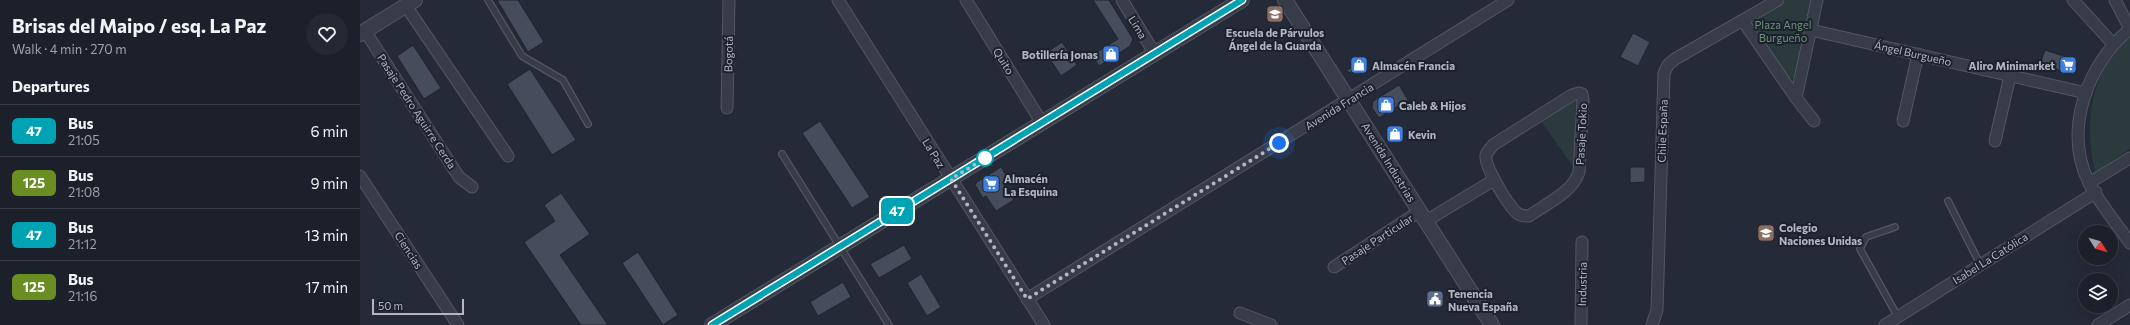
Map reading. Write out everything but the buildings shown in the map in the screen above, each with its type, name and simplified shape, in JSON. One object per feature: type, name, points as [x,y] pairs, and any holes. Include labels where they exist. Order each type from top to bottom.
[{"type":"street","name":"Bogotá","points":[[727,108],[729,0]]},
{"type":"street","name":"La Paz","points":[[838,0],[1044,325]]},
{"type":"street","name":"Quito","points":[[966,0],[1042,123]]},
{"type":"street","name":"Lima","points":[[1122,0],[1155,54]]},
{"type":"street","points":[[712,325],[1242,0]]},
{"type":"street","name":"Avenida Industrias","points":[[1285,0],[1492,325]]},
{"type":"street","name":"Avenida Francia","points":[[1027,299],[1508,0]]},
{"type":"street","name":"Chile España","points":[[1652,325],[1657,310],[1664,73],[1668,65],[1675,59],[1778,0]]},
{"type":"street","points":[[1796,98],[1817,0]]},
{"type":"street","points":[[2073,0],[2113,44]]},
{"type":"street","points":[[2115,0],[2130,29],[2113,44],[2096,68],[2086,93],[2080,122],[2080,137],[2084,166],[2092,188],[2130,243]]},
{"type":"street","points":[[362,33],[411,3],[508,156]]},
{"type":"street","points":[[1743,21],[1796,98],[1814,121]]},
{"type":"street","name":"Ángel Burgueño","points":[[1811,30],[2086,93]]},
{"type":"street","name":"Pasaje Pedro Aguirre Cerda","points":[[362,33],[460,177],[472,187]]},
{"type":"street","points":[[1903,121],[1918,54]]},
{"type":"street","points":[[1995,141],[2010,76]]},
{"type":"street","name":"Pasaje Tokio","points":[[1572,94],[1582,94],[1579,172],[1577,179],[1568,189],[1529,216],[1522,216],[1515,211],[1494,180],[1486,163],[1486,155],[1493,145],[1572,94]]},
{"type":"street","name":"Isabel La Católica","points":[[1885,325],[1980,264],[2092,188],[2130,158]]},
{"type":"street","name":"Ciencias","points":[[360,176],[458,325]]},
{"type":"street","points":[[1423,216],[1494,180]]},
{"type":"street","name":"Pasaje Particular","points":[[1334,267],[1423,216]]},
{"type":"street","name":"Industria","points":[[1581,325],[1582,242]]},
{"type":"street","points":[[2098,325],[2130,305]]},
{"type":"street","points":[[1240,313],[1271,325]]},
{"type":"lane","points":[[488,0],[522,56],[563,80],[588,124]]},
{"type":"lane","points":[[782,154],[889,325]]},
{"type":"lane","points":[[1948,201],[1980,264]]},
{"type":"lane","points":[[1894,227],[1866,237],[1860,249],[1898,317]]},
{"type":"green space","name":"Plaza Angel Burgueño","points":[[1787,0],[1814,0],[1797,79],[1786,77],[1754,27],[1755,21]]},
{"type":"green space","points":[[2130,38],[2130,149],[2095,172],[2090,135],[2090,117],[2093,99],[2098,82],[2106,66],[2116,51]]},
{"type":"green space","points":[[1576,100],[1574,168],[1541,121]]},
{"type":"bus line","name":"47","points":[[712,325],[1242,0]]},
{"type":"place","name":"Escuela de Párvulos Ángel de la Guarda","points":[[1275,14]]},
{"type":"place","name":"Botillería Jonas","points":[[1111,54]]},
{"type":"place","name":"Almacén Francia","points":[[1359,65]]},
{"type":"place","name":"Aliro Minimarket","points":[[2068,65]]},
{"type":"place","name":"Caleb & Hijos","points":[[1386,105]]},
{"type":"place","name":"Kevin","points":[[1395,134]]},
{"type":"place","name":"Almacén La Esquina","points":[[991,184]]},
{"type":"place","name":"Colegio Naciones Unidas","points":[[1766,233]]},
{"type":"place","name":"Tenencia Nueva España","points":[[1435,299]]},
{"type":"route","points":[[985,158],[989,156],[951,179],[1027,299],[1279,143]]}]
